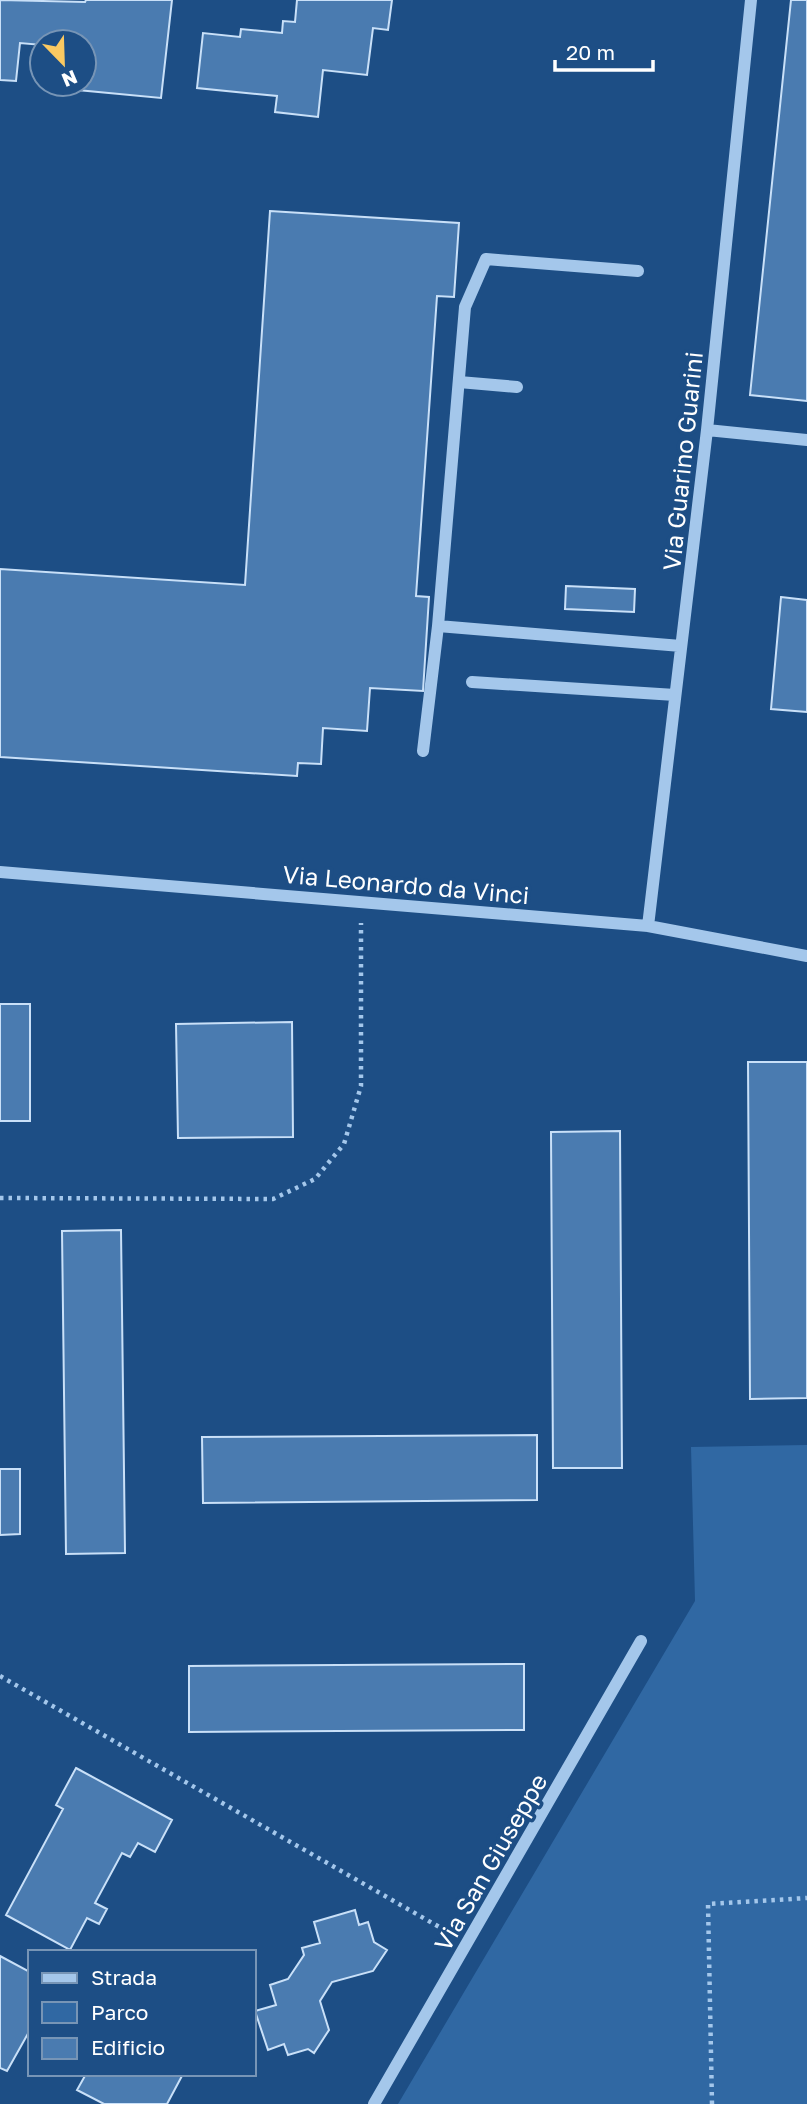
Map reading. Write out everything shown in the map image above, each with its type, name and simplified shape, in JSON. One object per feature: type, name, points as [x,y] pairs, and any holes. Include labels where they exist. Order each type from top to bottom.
[{"type":"street","name":"Via Guarino Guarini","points":[[648,926],[707,430],[751,0]]},
{"type":"street","points":[[423,751],[438,626],[465,307],[486,259],[638,271]]},
{"type":"street","points":[[459,382],[517,387]]},
{"type":"street","points":[[707,430],[807,440]]},
{"type":"street","points":[[438,626],[681,646]]},
{"type":"street","points":[[472,682],[676,695]]},
{"type":"street","name":"Via Leonardo da Vinci","points":[[0,872],[648,926],[807,956]]},
{"type":"street","name":"Via San Giuseppe","points":[[374,2104],[641,1641]]},
{"type":"path","points":[[0,1198],[273,1199],[315,1179],[344,1144],[361,1086],[361,901]]},
{"type":"path","points":[[0,1676],[467,1943]]},
{"type":"path","points":[[712,2104],[708,1904],[807,1898]]},
{"type":"green space","points":[[807,1445],[807,2104],[398,2104],[695,1601],[691,1447]]},
{"type":"building","points":[[0,0],[172,0],[161,98],[98,92],[98,28],[28,28],[28,44],[20,43],[16,81],[0,80]]},
{"type":"building","points":[[297,0],[392,0],[388,30],[373,28],[367,75],[323,70],[318,117],[275,112],[277,96],[197,88],[203,33],[240,37],[241,29],[282,33],[283,21],[295,22]]},
{"type":"building","points":[[791,0],[807,0],[807,401],[750,395]]},
{"type":"building","points":[[270,211],[459,223],[454,297],[437,296],[416,596],[429,597],[423,691],[370,688],[367,731],[323,728],[321,764],[298,763],[297,776],[0,757],[0,569],[245,585]]},
{"type":"building","points":[[566,586],[635,589],[634,612],[565,609]]},
{"type":"building","points":[[781,597],[807,600],[807,712],[771,709]]},
{"type":"building","points":[[0,1004],[30,1004],[30,1121],[0,1121]]},
{"type":"building","points":[[292,1022],[293,1137],[178,1138],[176,1024]]},
{"type":"building","points":[[748,1062],[807,1062],[807,1398],[750,1399]]},
{"type":"building","points":[[620,1131],[622,1468],[553,1468],[551,1132]]},
{"type":"building","points":[[121,1230],[125,1553],[66,1554],[62,1231]]},
{"type":"building","points":[[537,1435],[537,1500],[203,1503],[202,1437]]},
{"type":"building","points":[[0,1469],[20,1469],[20,1534],[0,1535]]},
{"type":"building","points":[[524,1664],[524,1730],[189,1732],[189,1666]]},
{"type":"building","points":[[76,1768],[172,1820],[155,1852],[138,1843],[130,1857],[122,1853],[95,1903],[107,1909],[99,1924],[87,1918],[70,1950],[6,1915],[63,1809],[56,1805]]},
{"type":"building","points":[[355,1910],[359,1925],[368,1922],[374,1942],[387,1950],[373,1971],[332,1982],[320,2001],[329,2030],[314,2053],[308,2049],[288,2055],[284,2044],[268,2050],[256,2011],[276,2005],[270,1985],[288,1979],[304,1955],[302,1948],[320,1943],[314,1922]]},
{"type":"building","points":[[0,1956],[28,1971],[28,2034],[7,2071],[0,2068]]},
{"type":"building","points":[[85,2076],[182,2076],[167,2104],[104,2104],[77,2090]]}]
